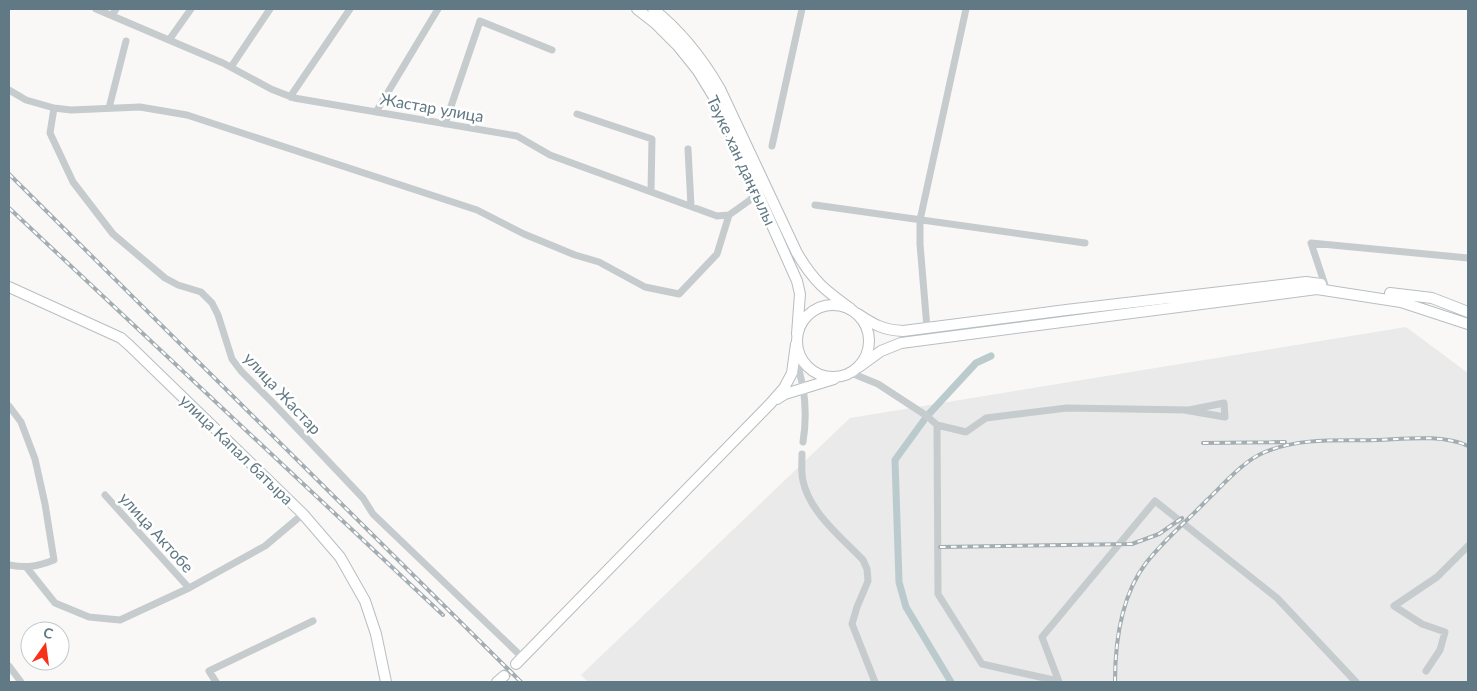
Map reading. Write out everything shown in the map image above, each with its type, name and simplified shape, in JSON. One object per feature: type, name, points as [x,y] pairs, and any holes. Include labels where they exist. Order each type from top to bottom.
[{"type":"main road","name":"Тәуке хан даңғылы","points":[[637,9],[655,22],[678,46],[698,70],[717,102],[797,281],[800,294],[797,343],[792,373],[784,388],[770,404]]},
{"type":"main road","name":"Тәуке хан даңғылы","points":[[652,9],[681,34],[706,65],[720,89],[808,273],[818,284],[875,326],[903,332],[1066,310],[1306,282],[1432,298],[1468,312]]},
{"type":"main road","points":[[787,257],[797,253]]},
{"type":"main road","name":"улица Капал батыра","points":[[9,287],[121,338],[303,514],[340,557],[365,601],[376,634],[386,682]]},
{"type":"main road","points":[[519,660],[770,404],[785,394],[840,377],[855,370],[881,351],[901,343],[1317,289],[1401,302],[1468,324]]},
{"type":"main road","points":[[840,377],[816,374],[806,366],[797,343],[802,321],[812,311],[824,305],[838,305],[855,312],[866,326],[870,340],[867,355],[855,370]]},
{"type":"street","name":"Жастар улица","points":[[96,9],[114,12],[290,97],[517,136],[550,155],[717,216],[729,216]]},
{"type":"street","points":[[169,40],[191,9]]},
{"type":"street","points":[[231,67],[270,9]]},
{"type":"street","points":[[290,97],[350,9]]},
{"type":"street","points":[[376,112],[438,9]]},
{"type":"street","points":[[772,146],[802,9]]},
{"type":"street","points":[[927,328],[920,244],[920,220],[966,9]]},
{"type":"street","points":[[445,124],[480,22],[552,50]]},
{"type":"street","points":[[109,108],[126,41]]},
{"type":"street","points":[[9,90],[26,100],[54,108],[71,110],[140,107],[187,115],[477,210],[524,234],[575,255],[599,262],[645,288],[679,294],[717,254],[729,216],[750,200],[758,191]]},
{"type":"street","name":"улица Жастар","points":[[54,108],[50,132],[54,141],[74,182],[114,234],[165,278],[178,285],[201,292],[212,303],[218,315],[232,359],[241,371],[363,498],[373,514],[519,660]]},
{"type":"street","points":[[577,114],[652,139],[651,191]]},
{"type":"street","points":[[688,149],[692,206]]},
{"type":"street","points":[[815,205],[1085,243]]},
{"type":"street","points":[[1325,285],[1311,243],[1468,258]]},
{"type":"street","points":[[797,343],[806,424],[803,442]]},
{"type":"street","points":[[855,370],[927,416],[937,425],[966,432],[986,418],[1067,408],[1184,410],[1225,417],[1224,403],[1184,410]]},
{"type":"street","points":[[9,406],[21,422],[35,459],[45,504],[54,560],[27,568],[9,565]]},
{"type":"street","points":[[937,425],[938,594],[982,664],[1058,681]]},
{"type":"street","points":[[802,454],[803,482],[818,512],[863,560],[866,569],[868,581],[852,624],[875,682]]},
{"type":"street","name":"улица Актобе","points":[[106,495],[189,588]]},
{"type":"street","points":[[1058,681],[1042,637],[1155,501],[1277,598],[1356,682]]},
{"type":"street","name":"улица Актобе","points":[[27,568],[56,603],[89,617],[120,620],[189,588],[265,546],[303,514]]},
{"type":"street","points":[[1426,670],[1440,650],[1445,632],[1422,624],[1394,606],[1437,577],[1468,546]]},
{"type":"street","points":[[216,682],[208,671],[313,621]]},
{"type":"street","points":[[9,666],[21,682]]},
{"type":"shaded area","points":[[1406,327],[1468,373],[1468,682],[588,682],[581,675],[850,418]]},
{"type":"waterway","points":[[951,682],[906,607],[899,582],[895,460],[927,416],[976,363],[991,356]]},
{"type":"tunnel","points":[[504,676],[516,664]]},
{"type":"railway","points":[[9,174],[521,682]]},
{"type":"railway","points":[[9,208],[443,615]]},
{"type":"railway","points":[[1115,682],[1116,651],[1121,620],[1137,576],[1168,538],[1249,461],[1279,447],[1321,441],[1424,438],[1447,440],[1468,446]]},
{"type":"railway","points":[[1203,443],[1285,442]]},
{"type":"railway","points":[[940,547],[1132,544],[1159,534],[1182,518]]}]
